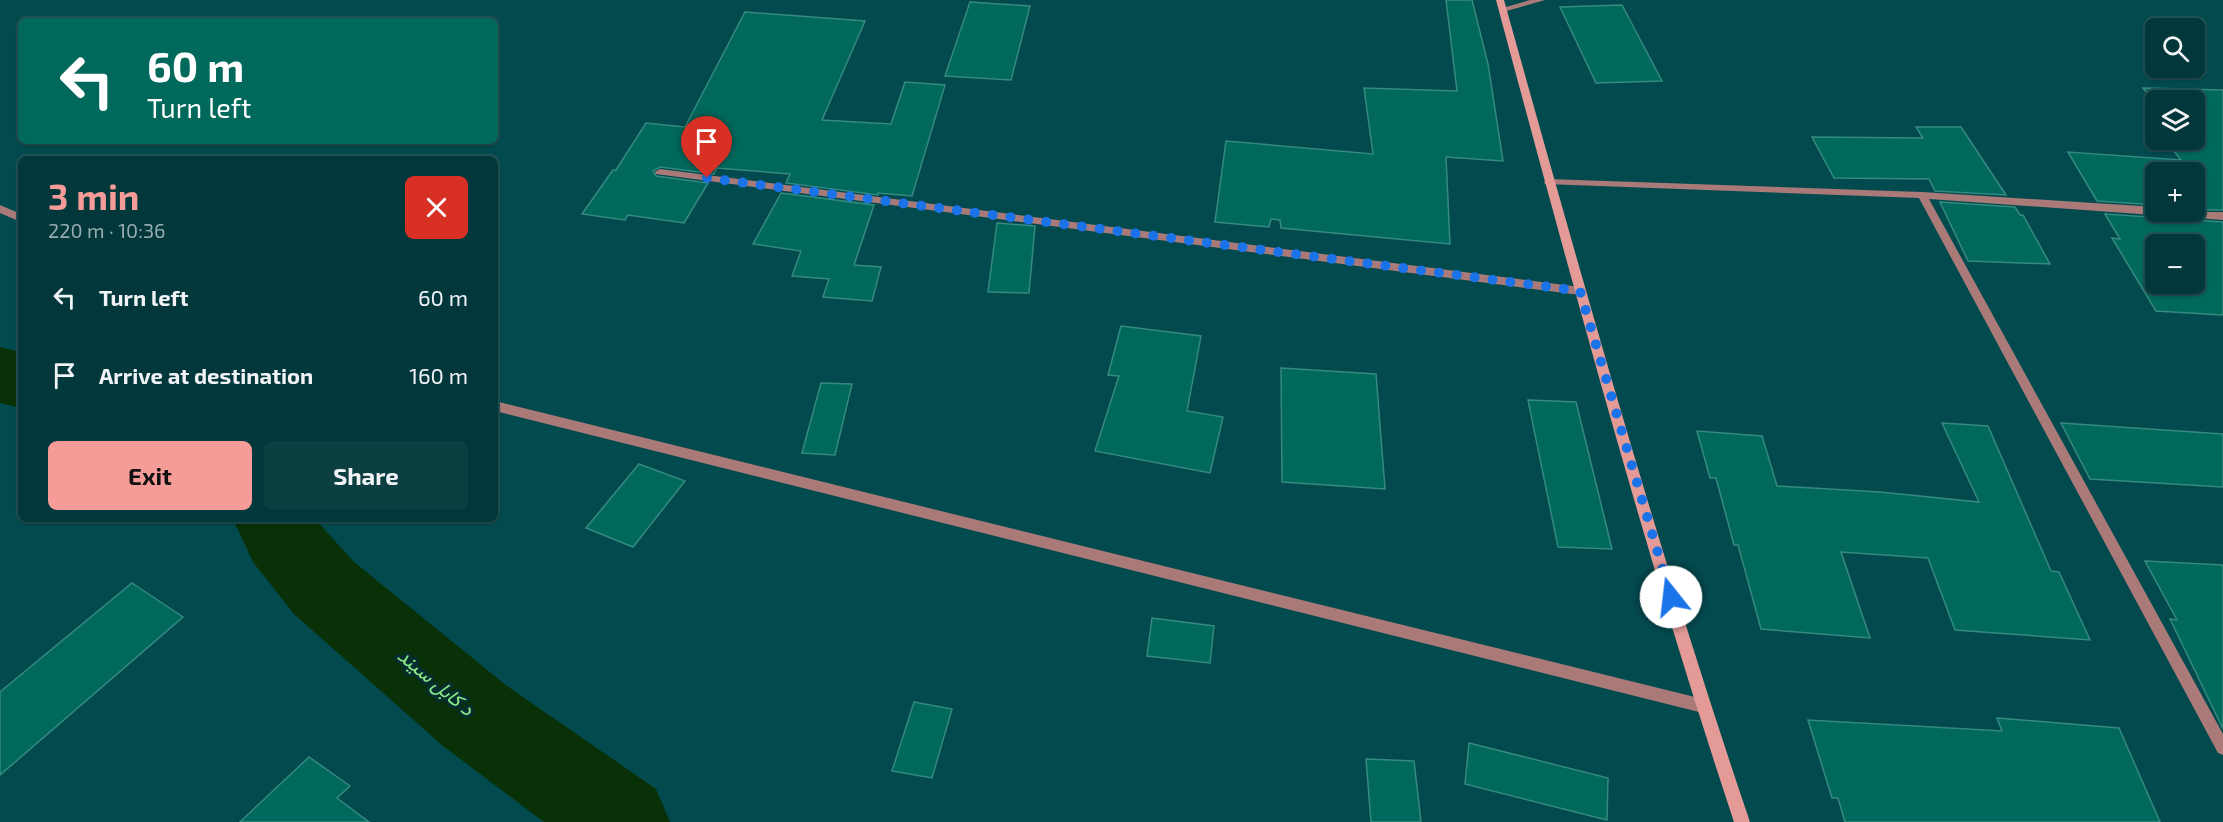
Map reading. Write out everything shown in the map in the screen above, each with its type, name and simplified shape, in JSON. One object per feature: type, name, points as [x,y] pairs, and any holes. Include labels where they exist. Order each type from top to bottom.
[{"type":"main road","points":[[1501,4],[1580,291],[1703,706],[1742,822]]},
{"type":"street","points":[[1501,4],[1541,0]]},
{"type":"street","points":[[660,172],[1580,291]]},
{"type":"street","points":[[1549,182],[1922,195],[2145,210]]},
{"type":"street","points":[[1922,195],[2223,748]]},
{"type":"street","points":[[0,209],[18,217]]},
{"type":"street","points":[[2205,215],[2223,216]]},
{"type":"street","points":[[498,407],[1703,706]]},
{"type":"building","points":[[1446,0],[1472,0],[1488,64],[1503,161],[1446,157],[1450,244],[1281,228],[1280,220],[1271,219],[1269,227],[1215,222],[1226,141],[1373,154],[1364,88],[1457,91]]},
{"type":"building","points":[[970,2],[1030,6],[1011,80],[945,76]]},
{"type":"building","points":[[1622,5],[1662,81],[1596,83],[1560,7]]},
{"type":"building","points":[[745,12],[865,21],[822,120],[891,124],[905,82],[945,85],[912,196],[878,193],[878,195],[786,183],[790,174],[717,168],[714,174],[660,167],[653,171],[656,176],[708,183],[684,223],[628,215],[625,220],[582,214],[613,170],[616,170],[646,123],[685,127]]},
{"type":"building","points":[[2143,88],[2223,90],[2223,210],[2205,210],[2205,162],[2145,162],[2145,204],[2097,201],[2068,152],[2181,160],[2173,150],[2205,150],[2205,90],[2145,90]]},
{"type":"building","points":[[1916,127],[1961,127],[2006,195],[1935,191],[1929,179],[1834,178],[1812,137],[1923,138]]},
{"type":"building","points":[[781,193],[874,205],[854,265],[881,267],[872,301],[823,297],[829,279],[792,276],[801,251],[753,244]]},
{"type":"building","points":[[1940,202],[2015,207],[2020,215],[2023,215],[2050,264],[1968,261]]},
{"type":"building","points":[[2105,214],[2145,217],[2145,222],[2223,222],[2223,315],[2156,311],[2146,294],[2205,294],[2205,234],[2145,234],[2145,293],[2112,238],[2120,239]]},
{"type":"building","points":[[997,223],[1035,226],[1029,293],[988,292]]},
{"type":"building","points":[[1121,326],[1201,336],[1187,411],[1223,417],[1210,473],[1095,451],[1119,376],[1108,375]]},
{"type":"building","points":[[1281,368],[1376,374],[1385,489],[1282,482]]},
{"type":"building","points":[[821,383],[852,384],[835,455],[802,453]]},
{"type":"building","points":[[1528,400],[1576,402],[1612,549],[1558,547]]},
{"type":"building","points":[[1942,423],[1988,426],[2051,571],[2059,572],[2090,640],[1955,630],[1928,558],[1841,552],[1870,638],[1761,629],[1738,545],[1734,545],[1716,478],[1710,478],[1697,431],[1762,436],[1777,486],[1880,492],[1979,502]]},
{"type":"building","points":[[2061,423],[2223,434],[2223,487],[2090,479]]},
{"type":"building","points":[[639,464],[685,481],[633,547],[586,528]]},
{"type":"building","points":[[2145,561],[2223,565],[2223,729],[2170,619],[2177,620]]},
{"type":"building","points":[[132,583],[183,617],[0,775],[0,692]]},
{"type":"building","points":[[1152,618],[1214,626],[1210,663],[1147,656]]},
{"type":"building","points":[[914,702],[952,709],[932,778],[892,771]]},
{"type":"building","points":[[1997,718],[2119,728],[2160,822],[1845,822],[1838,798],[1832,798],[1808,720],[2002,731]]},
{"type":"building","points":[[1469,743],[1608,778],[1607,820],[1465,784]]},
{"type":"building","points":[[309,757],[350,786],[337,798],[369,822],[240,822]]},
{"type":"building","points":[[1366,759],[1414,761],[1421,822],[1371,822]]},
{"type":"waterway","name":"د کابل سيند","points":[[0,375],[18,379]]},
{"type":"waterway","name":"د کابل سيند","points":[[274,522],[282,538],[324,588],[475,716],[622,822]]},
{"type":"route","points":[[707,178],[1580,291],[1671,597]]}]
